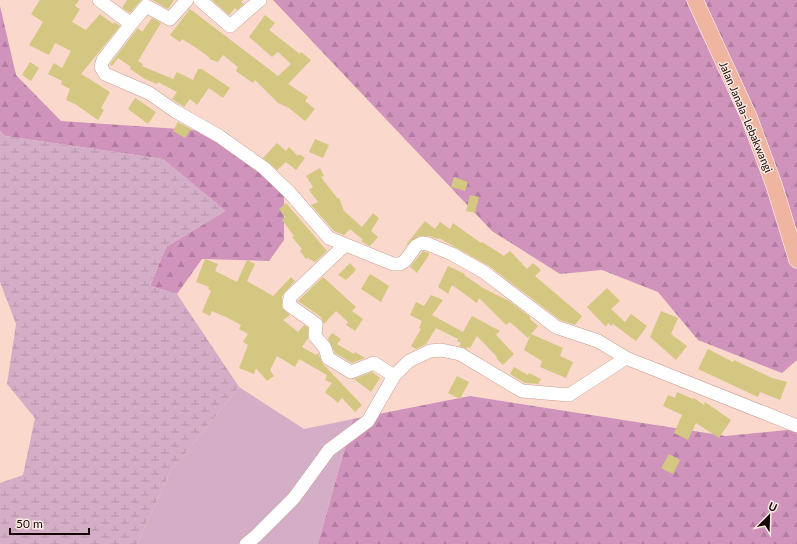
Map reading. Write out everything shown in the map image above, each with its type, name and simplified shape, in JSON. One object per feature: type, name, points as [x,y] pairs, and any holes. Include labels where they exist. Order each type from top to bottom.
[{"type":"main road","name":"Jalan Janala–Lebakwangi","points":[[695,0],[749,117],[774,184],[797,260]]},
{"type":"street","points":[[99,0],[131,24]]},
{"type":"street","points":[[187,0],[170,19],[146,6],[103,60],[101,67],[105,74],[149,93],[175,111],[219,136],[269,173],[290,192],[329,238],[393,264],[406,262],[416,246],[422,243],[452,254],[484,272],[556,327],[598,341],[626,358],[797,426]]},
{"type":"street","points":[[200,0],[230,26],[260,0]]},
{"type":"street","points":[[345,244],[290,298],[289,305],[316,324],[315,336],[325,348],[328,358],[351,372],[374,363],[394,376]]},
{"type":"street","points":[[246,544],[294,498],[329,450],[368,421],[394,376],[409,361],[430,351],[441,350],[460,354],[522,391],[569,395],[626,358]]},
{"type":"green space","points":[[273,0],[797,0],[797,360],[782,373],[698,340],[658,292],[602,270],[560,274],[492,231]]},
{"type":"green space","points":[[0,6],[16,75],[61,121],[209,131],[284,179],[284,240],[269,261],[202,259],[177,294],[150,286],[166,247],[225,211],[163,159],[5,136],[0,131]]},
{"type":"green space","points":[[0,131],[5,136],[163,159],[226,211],[166,247],[150,286],[177,294],[239,387],[170,472],[137,544],[0,544],[0,483],[23,475],[35,418],[7,384],[16,324],[0,282]]},
{"type":"green space","points":[[239,387],[304,429],[353,419],[318,544],[137,544],[170,472]]},
{"type":"green space","points":[[470,396],[726,436],[797,429],[797,544],[318,544],[353,419]]},
{"type":"building","points":[[40,0],[79,0],[75,6],[80,9],[72,22],[86,30],[100,14],[113,24],[114,22],[120,26],[81,74],[110,92],[101,108],[104,110],[98,120],[75,104],[66,100],[70,89],[61,84],[62,81],[48,74],[54,63],[62,68],[71,51],[55,43],[49,55],[29,45],[43,22],[31,14]]},
{"type":"building","points":[[127,0],[141,0],[130,13],[122,8]]},
{"type":"building","points":[[152,0],[174,0],[168,9]]},
{"type":"building","points":[[212,0],[243,0],[241,2],[244,4],[237,10],[235,8],[229,15]]},
{"type":"building","points":[[190,9],[278,76],[291,64],[278,52],[272,57],[249,37],[265,15],[275,23],[269,30],[300,54],[301,52],[311,60],[288,84],[308,97],[305,101],[315,109],[305,121],[289,108],[278,103],[255,80],[253,83],[236,71],[238,67],[223,55],[218,62],[209,59],[210,58],[182,39],[180,42],[170,35]]},
{"type":"building","points":[[152,18],[161,23],[138,61],[143,64],[142,66],[173,79],[177,72],[193,80],[198,69],[202,69],[230,88],[223,98],[209,88],[197,105],[190,99],[184,107],[172,99],[177,92],[158,82],[157,84],[145,79],[130,69],[131,67],[118,58],[112,66],[110,64],[138,28],[142,32]]},
{"type":"building","points":[[30,62],[39,68],[31,81],[22,75]]},
{"type":"building","points":[[135,98],[156,112],[148,124],[128,109]]},
{"type":"building","points":[[178,122],[191,129],[185,138],[173,131]]},
{"type":"building","points":[[315,139],[329,145],[323,158],[309,152]]},
{"type":"building","points":[[277,143],[286,151],[289,147],[298,156],[299,154],[305,158],[296,170],[286,162],[277,170],[263,158]]},
{"type":"building","points":[[320,168],[324,176],[321,177],[337,198],[339,198],[344,211],[362,227],[373,213],[379,218],[371,231],[378,237],[370,246],[361,241],[363,240],[350,229],[344,235],[334,231],[311,205],[318,202],[309,190],[313,187],[306,176]]},
{"type":"building","points":[[454,177],[468,182],[465,191],[451,187]]},
{"type":"building","points":[[470,195],[479,197],[475,213],[466,211]]},
{"type":"building","points":[[286,203],[327,251],[315,262],[308,258],[306,259],[300,251],[302,249],[292,237],[294,236],[282,220],[285,217],[279,209]]},
{"type":"building","points":[[425,221],[435,229],[440,222],[450,229],[453,223],[481,243],[482,242],[504,256],[510,251],[527,269],[533,263],[541,270],[535,276],[582,316],[575,325],[560,320],[489,266],[439,238],[419,236],[405,246]]},
{"type":"building","points":[[423,251],[429,253],[429,255],[417,273],[410,267]]},
{"type":"building","points":[[205,259],[218,264],[215,271],[237,282],[247,260],[255,264],[247,281],[273,296],[291,277],[295,281],[282,296],[282,308],[290,315],[283,320],[298,332],[304,325],[308,328],[308,338],[302,347],[316,355],[318,353],[323,364],[362,405],[355,412],[342,398],[338,403],[325,392],[332,383],[325,380],[327,375],[299,359],[295,367],[277,356],[270,370],[274,376],[267,381],[256,368],[254,374],[239,368],[248,345],[243,342],[248,334],[239,329],[241,325],[228,318],[212,311],[210,316],[202,312],[211,291],[208,289],[209,287],[196,282]]},
{"type":"building","points":[[350,263],[356,270],[346,280],[338,275]]},
{"type":"building","points":[[448,266],[465,274],[464,275],[483,288],[509,301],[530,317],[530,319],[538,326],[528,338],[510,322],[506,325],[479,298],[477,303],[452,285],[448,294],[438,287]]},
{"type":"building","points":[[370,274],[389,286],[381,302],[361,289]]},
{"type":"building","points":[[323,277],[356,307],[352,311],[363,319],[355,331],[346,325],[348,322],[336,311],[324,324],[321,317],[298,301]]},
{"type":"building","points":[[607,288],[620,301],[611,309],[625,322],[631,314],[647,326],[636,341],[613,324],[611,326],[608,323],[606,327],[587,307]]},
{"type":"building","points":[[431,295],[443,300],[432,315],[463,332],[472,316],[500,331],[496,335],[514,354],[503,365],[477,336],[470,348],[468,347],[467,349],[459,346],[461,343],[457,341],[458,339],[436,328],[426,344],[416,349],[411,346],[421,329],[419,328],[422,321],[410,315],[416,302],[424,306]]},
{"type":"building","points":[[661,311],[678,318],[671,334],[687,346],[676,360],[650,337]]},
{"type":"building","points":[[332,333],[341,339],[337,344],[354,354],[355,352],[365,358],[352,363],[335,353],[328,339]]},
{"type":"building","points":[[531,334],[563,348],[560,356],[573,362],[566,378],[540,367],[542,361],[524,350]]},
{"type":"building","points":[[708,349],[733,362],[734,360],[772,378],[787,382],[780,400],[760,392],[758,397],[698,369]]},
{"type":"building","points":[[514,367],[528,375],[529,373],[541,379],[538,384],[525,383],[510,374]]},
{"type":"building","points":[[372,372],[380,378],[371,392],[354,379]]},
{"type":"building","points":[[457,376],[469,382],[460,399],[448,393]]},
{"type":"building","points":[[677,392],[693,399],[694,398],[704,405],[705,402],[731,420],[719,438],[696,423],[688,440],[674,433],[682,415],[663,406],[668,395],[675,398]]},
{"type":"building","points":[[669,454],[680,460],[673,474],[661,468]]}]
